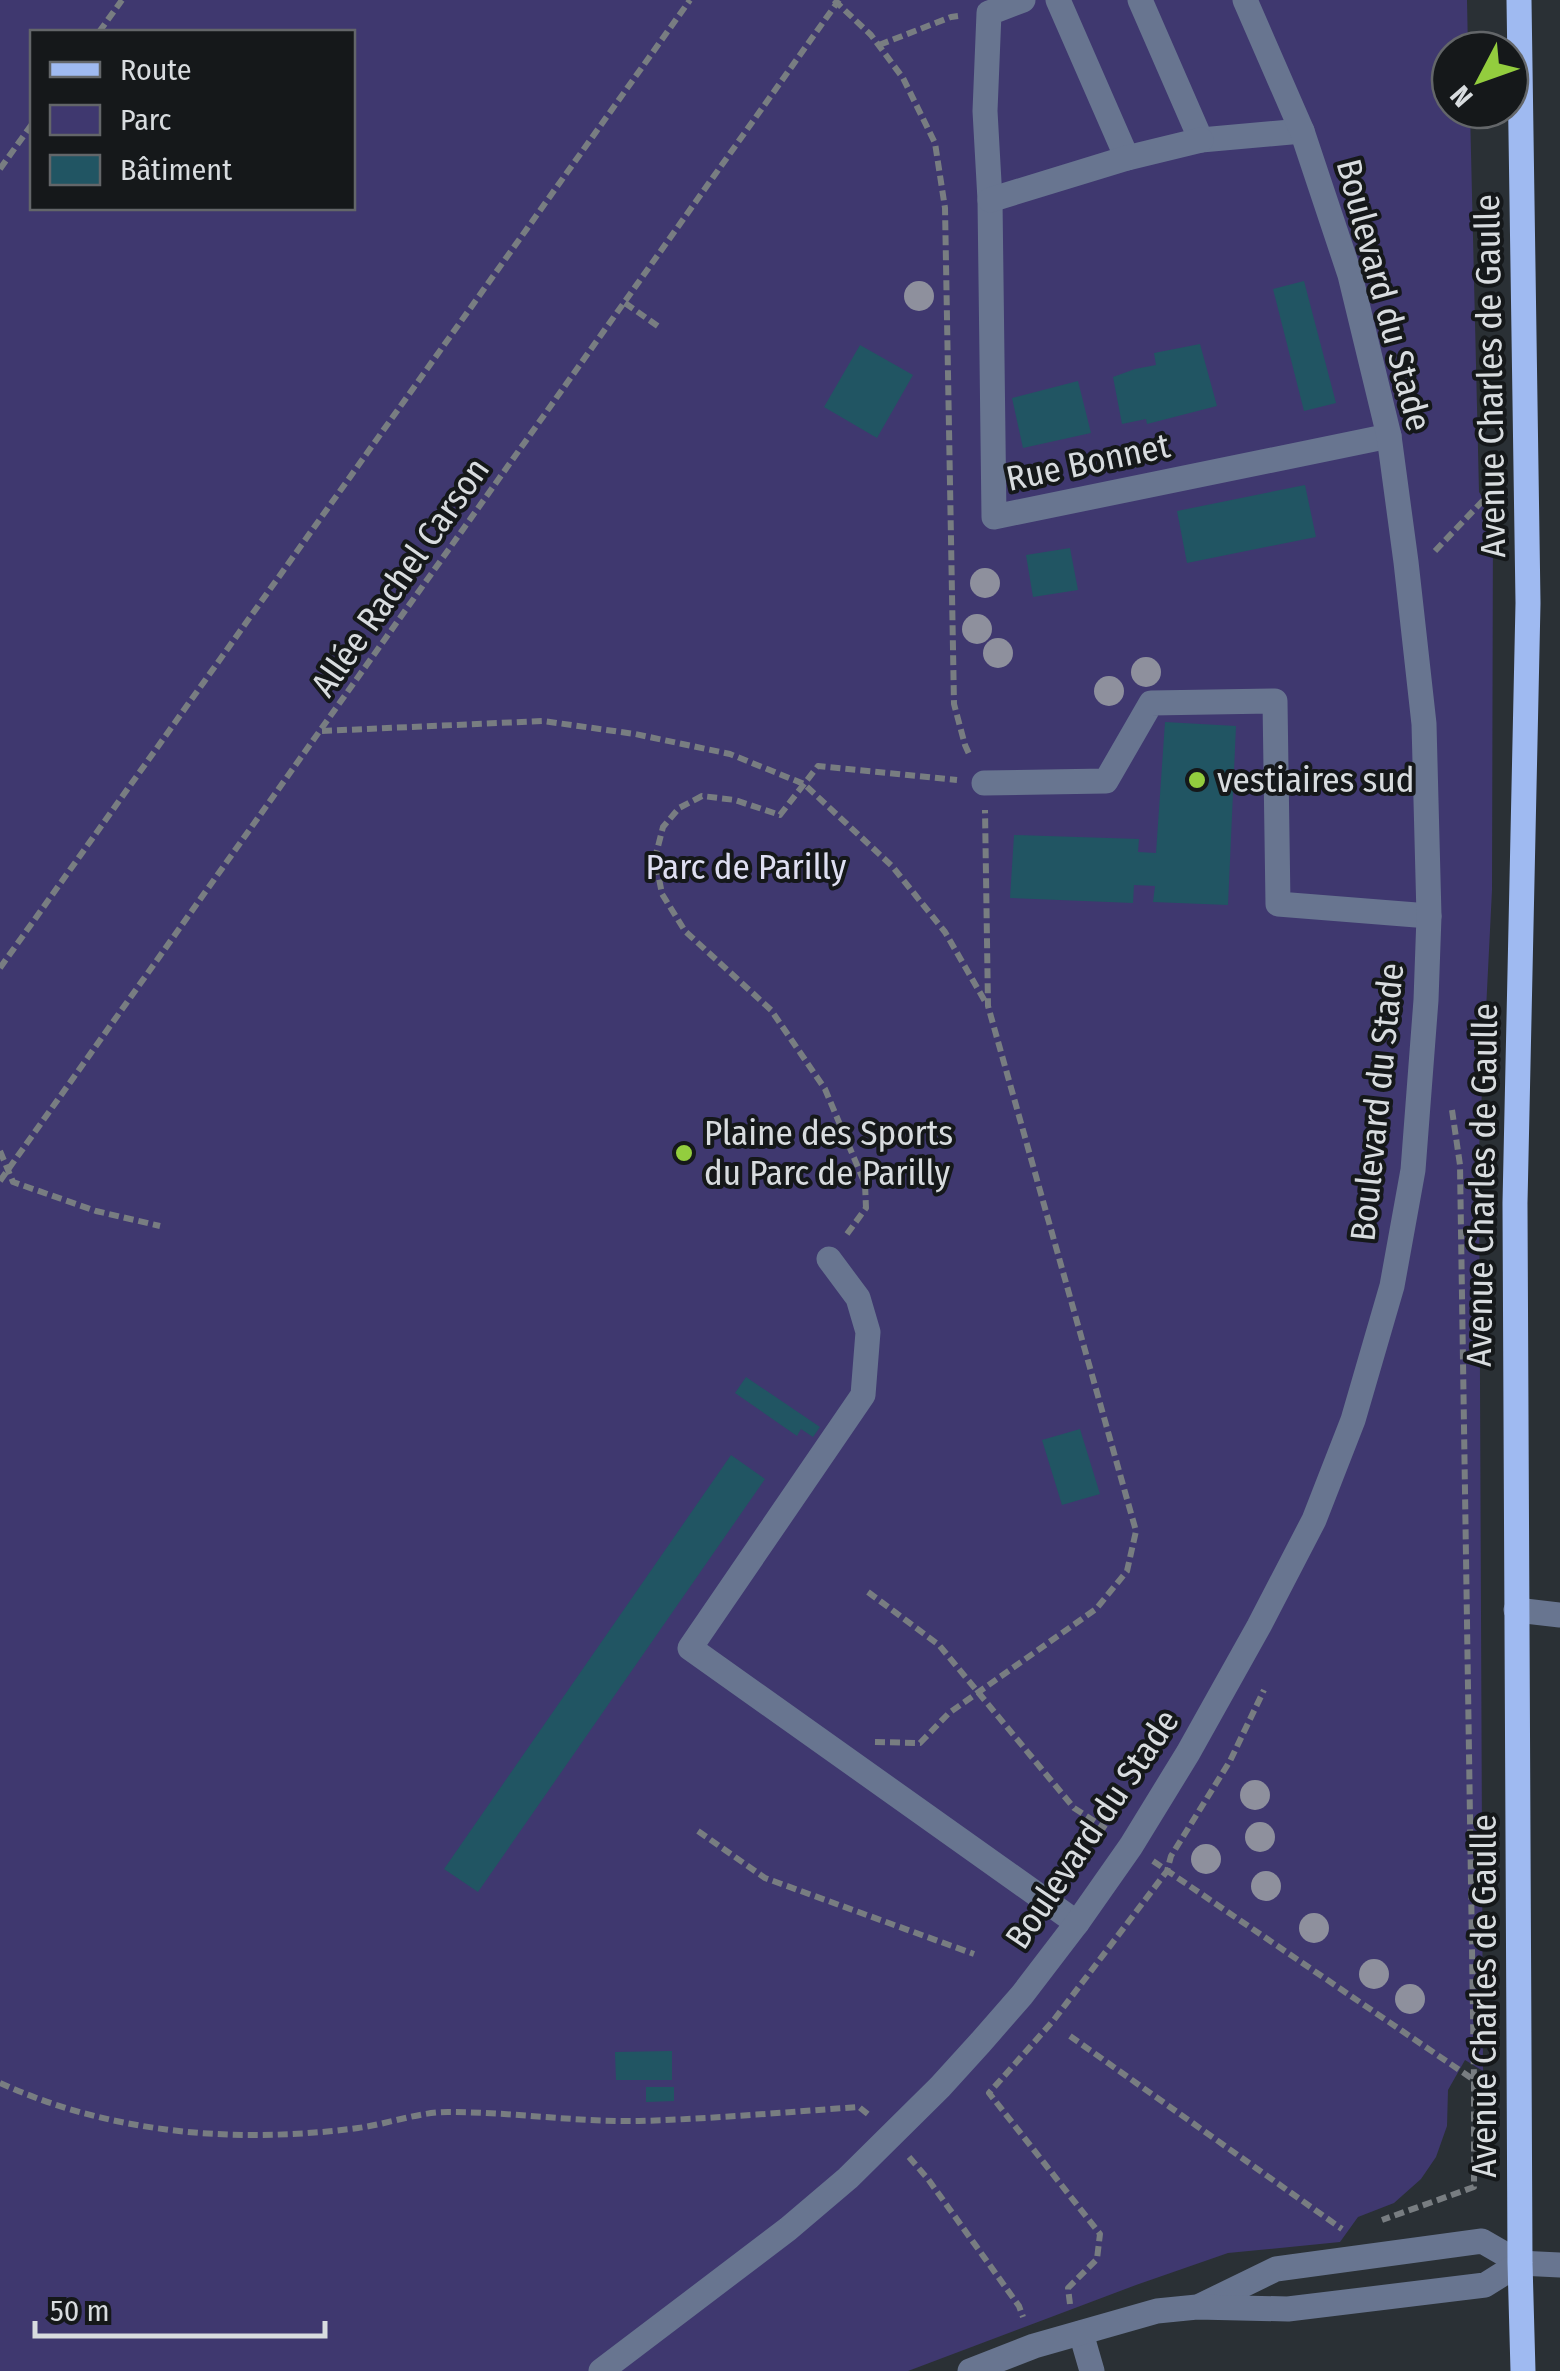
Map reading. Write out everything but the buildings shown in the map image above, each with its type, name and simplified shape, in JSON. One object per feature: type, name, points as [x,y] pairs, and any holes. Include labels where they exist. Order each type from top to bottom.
[{"type":"main road","name":"Avenue Charles de Gaulle","points":[[1520,0],[1528,603],[1515,1202],[1520,2263],[1524,2371]]},
{"type":"street","points":[[1023,0],[989,13],[986,111],[990,200],[1201,140],[1302,131]]},
{"type":"street","points":[[1058,0],[1127,158]]},
{"type":"street","points":[[1140,0],[1201,140]]},
{"type":"street","name":"Boulevard du Stade","points":[[602,2371],[788,2229],[848,2178],[980,2043],[1077,1923],[1132,1846],[1188,1753],[1314,1520],[1354,1420],[1392,1286],[1412,1170],[1429,916],[1424,724],[1406,562],[1389,436],[1350,275],[1302,131],[1244,0]]},
{"type":"street","name":"Rue Bonnet","points":[[990,200],[994,517],[1389,436]]},
{"type":"street","points":[[984,783],[1106,781],[1152,703],[1276,701],[1278,904],[1429,916]]},
{"type":"street","points":[[829,1259],[858,1298],[868,1332],[862,1395],[690,1648],[1077,1923]]},
{"type":"street","points":[[1516,1610],[1560,1614]]},
{"type":"street","points":[[1197,2307],[1276,2269],[1482,2241],[1520,2263],[1560,2265]]},
{"type":"street","points":[[970,2371],[1034,2346],[1157,2311],[1197,2307],[1288,2309],[1484,2285],[1520,2263]]},
{"type":"street","points":[[1082,2332],[1092,2371]]},
{"type":"path","points":[[100,30],[122,0]]},
{"type":"path","points":[[0,968],[690,0]]},
{"type":"path","points":[[837,1],[879,45],[903,78],[935,144],[944,198],[954,704],[965,745],[984,783],[988,1006]]},
{"type":"path","name":"Allée Rachel Carson","points":[[0,1182],[837,1]]},
{"type":"path","points":[[879,45],[951,16],[989,13]]},
{"type":"path","points":[[0,170],[30,127]]},
{"type":"path","points":[[625,303],[659,327]]},
{"type":"path","points":[[1429,557],[1481,503]]},
{"type":"path","points":[[320,731],[543,721],[634,734],[730,754],[804,784],[892,866],[945,932],[988,1006],[1136,1530],[1127,1571],[1096,1609],[949,1713],[920,1743],[818,1739]]},
{"type":"path","points":[[829,1259],[866,1208],[866,1184],[825,1089],[770,1010],[685,931],[662,894],[655,858],[663,828],[678,808],[702,796],[735,800],[780,815],[818,766],[984,783]]},
{"type":"path","points":[[1366,2226],[1474,2187],[1460,1164],[1452,1110]]},
{"type":"path","points":[[0,1151],[14,1182],[96,1211],[160,1226]]},
{"type":"path","points":[[868,1592],[939,1645],[1074,1808],[1474,2080]]},
{"type":"path","points":[[1082,2332],[1068,2300],[1068,2288],[1097,2259],[1100,2234],[989,2093],[1052,2021],[1168,1871],[1171,1856],[1230,1761],[1264,1689]]},
{"type":"path","points":[[698,1831],[766,1878],[974,1954]]},
{"type":"path","points":[[1070,2036],[1348,2232]]},
{"type":"path","points":[[0,2082],[64,2107],[114,2120],[220,2135],[273,2136],[360,2128],[444,2112],[638,2120],[860,2107],[928,2179],[1019,2306],[1034,2346]]},
{"type":"green space","name":"Parc de Parilly","points":[[0,0],[1467,0],[1468,30],[1430,30],[1430,130],[1470,130],[1479,492],[1493,514],[1492,890],[1479,1151],[1483,2071],[1465,2060],[1448,2090],[1447,2126],[1436,2157],[1421,2179],[1394,2203],[1358,2217],[1340,2242],[1228,2253],[908,2371],[0,2371]]},
{"type":"place","name":"vestiaires sud","points":[[1197,780]]},
{"type":"place","name":"Plaine des Sports du Parc de Parilly","points":[[684,1153]]}]
